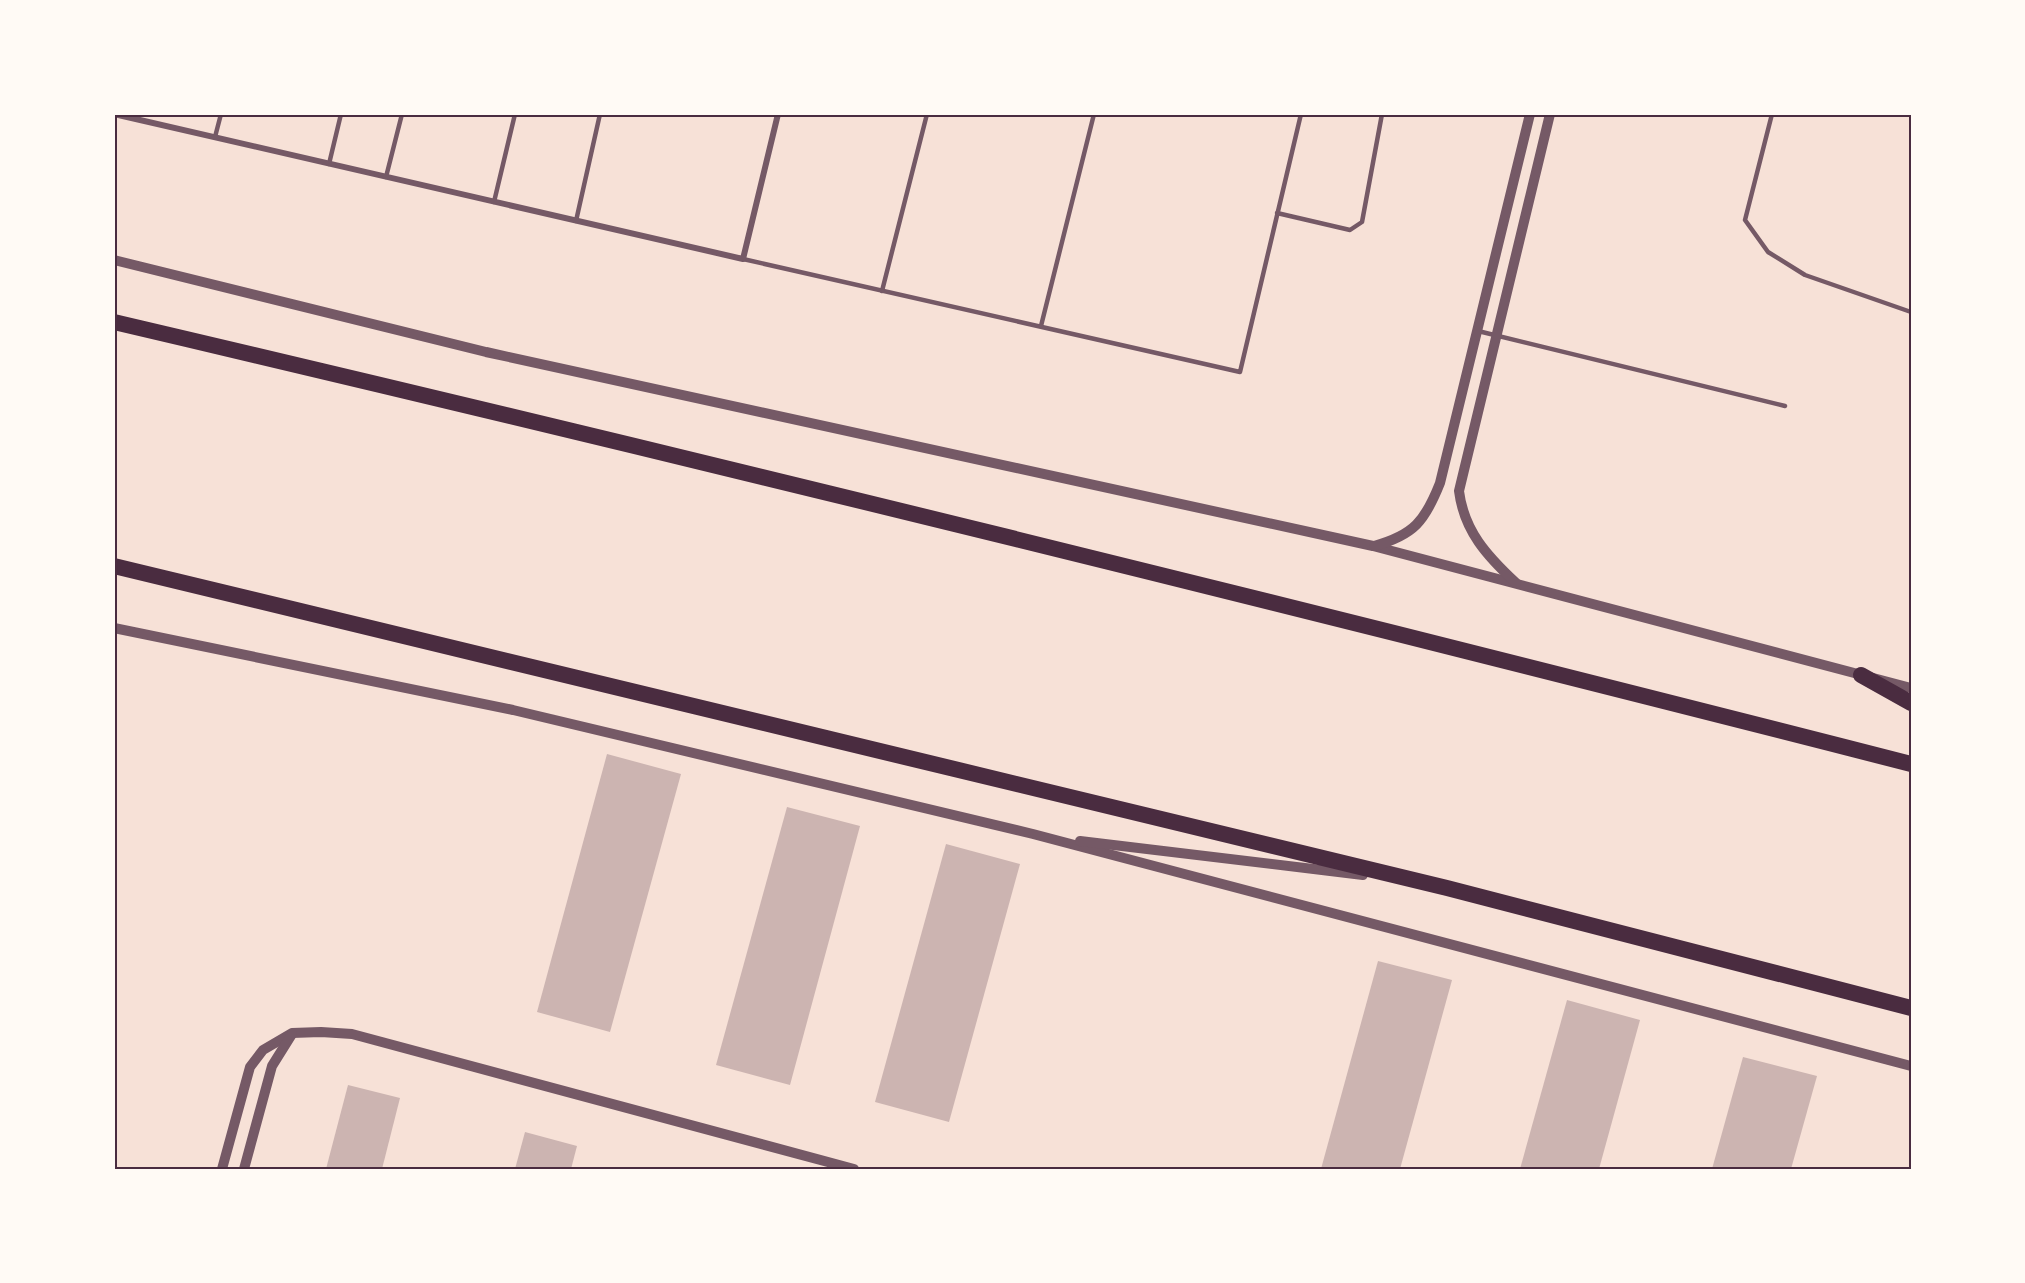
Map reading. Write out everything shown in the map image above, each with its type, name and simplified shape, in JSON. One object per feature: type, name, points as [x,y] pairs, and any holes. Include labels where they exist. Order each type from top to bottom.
[{"type":"highway","points":[[114,322],[637,445],[1323,614],[1911,764]]},
{"type":"highway","points":[[114,566],[1447,888],[1911,1008]]},
{"type":"highway","points":[[1861,675],[1911,703]]},
{"type":"street","points":[[114,114],[145,118],[329,164],[743,259],[778,114]]},
{"type":"street","points":[[1373,546],[1398,540],[1412,530],[1424,517],[1440,483],[1530,114]]},
{"type":"street","points":[[1518,585],[1477,543],[1461,508],[1459,491],[1550,114]]},
{"type":"street","points":[[114,260],[486,352],[1373,546],[1911,688]]},
{"type":"street","points":[[114,628],[513,710],[1033,834],[1911,1066]]},
{"type":"street","points":[[1033,834],[1310,867],[1447,888]]},
{"type":"street","points":[[244,1169],[272,1066],[292,1034]]},
{"type":"street","points":[[222,1169],[250,1067],[262,1050],[292,1034],[352,1034],[854,1169]]},
{"type":"lane","points":[[215,137],[221,114]]},
{"type":"lane","points":[[329,164],[341,114]]},
{"type":"lane","points":[[386,177],[402,114]]},
{"type":"lane","points":[[494,202],[515,114]]},
{"type":"lane","points":[[576,221],[600,114]]},
{"type":"lane","points":[[882,291],[927,114]]},
{"type":"lane","points":[[1041,326],[1094,114]]},
{"type":"lane","points":[[743,259],[1240,372],[1301,114]]},
{"type":"lane","points":[[1277,213],[1350,230],[1362,222],[1382,114]]},
{"type":"lane","points":[[1772,114],[1745,220],[1768,252],[1805,275],[1911,312]]},
{"type":"lane","points":[[1478,331],[1785,406]]},
{"type":"building","points":[[607,754],[681,774],[610,1032],[537,1012]]},
{"type":"building","points":[[787,807],[860,826],[790,1085],[716,1065]]},
{"type":"building","points":[[946,844],[1020,864],[949,1122],[875,1102]]},
{"type":"building","points":[[1378,961],[1452,980],[1400,1169],[1321,1169]]},
{"type":"building","points":[[1567,1000],[1640,1020],[1599,1169],[1520,1169]]},
{"type":"building","points":[[1743,1057],[1817,1076],[1791,1169],[1712,1169]]},
{"type":"building","points":[[348,1085],[400,1098],[382,1169],[326,1169]]},
{"type":"building","points":[[525,1132],[577,1146],[571,1169],[515,1169]]}]
